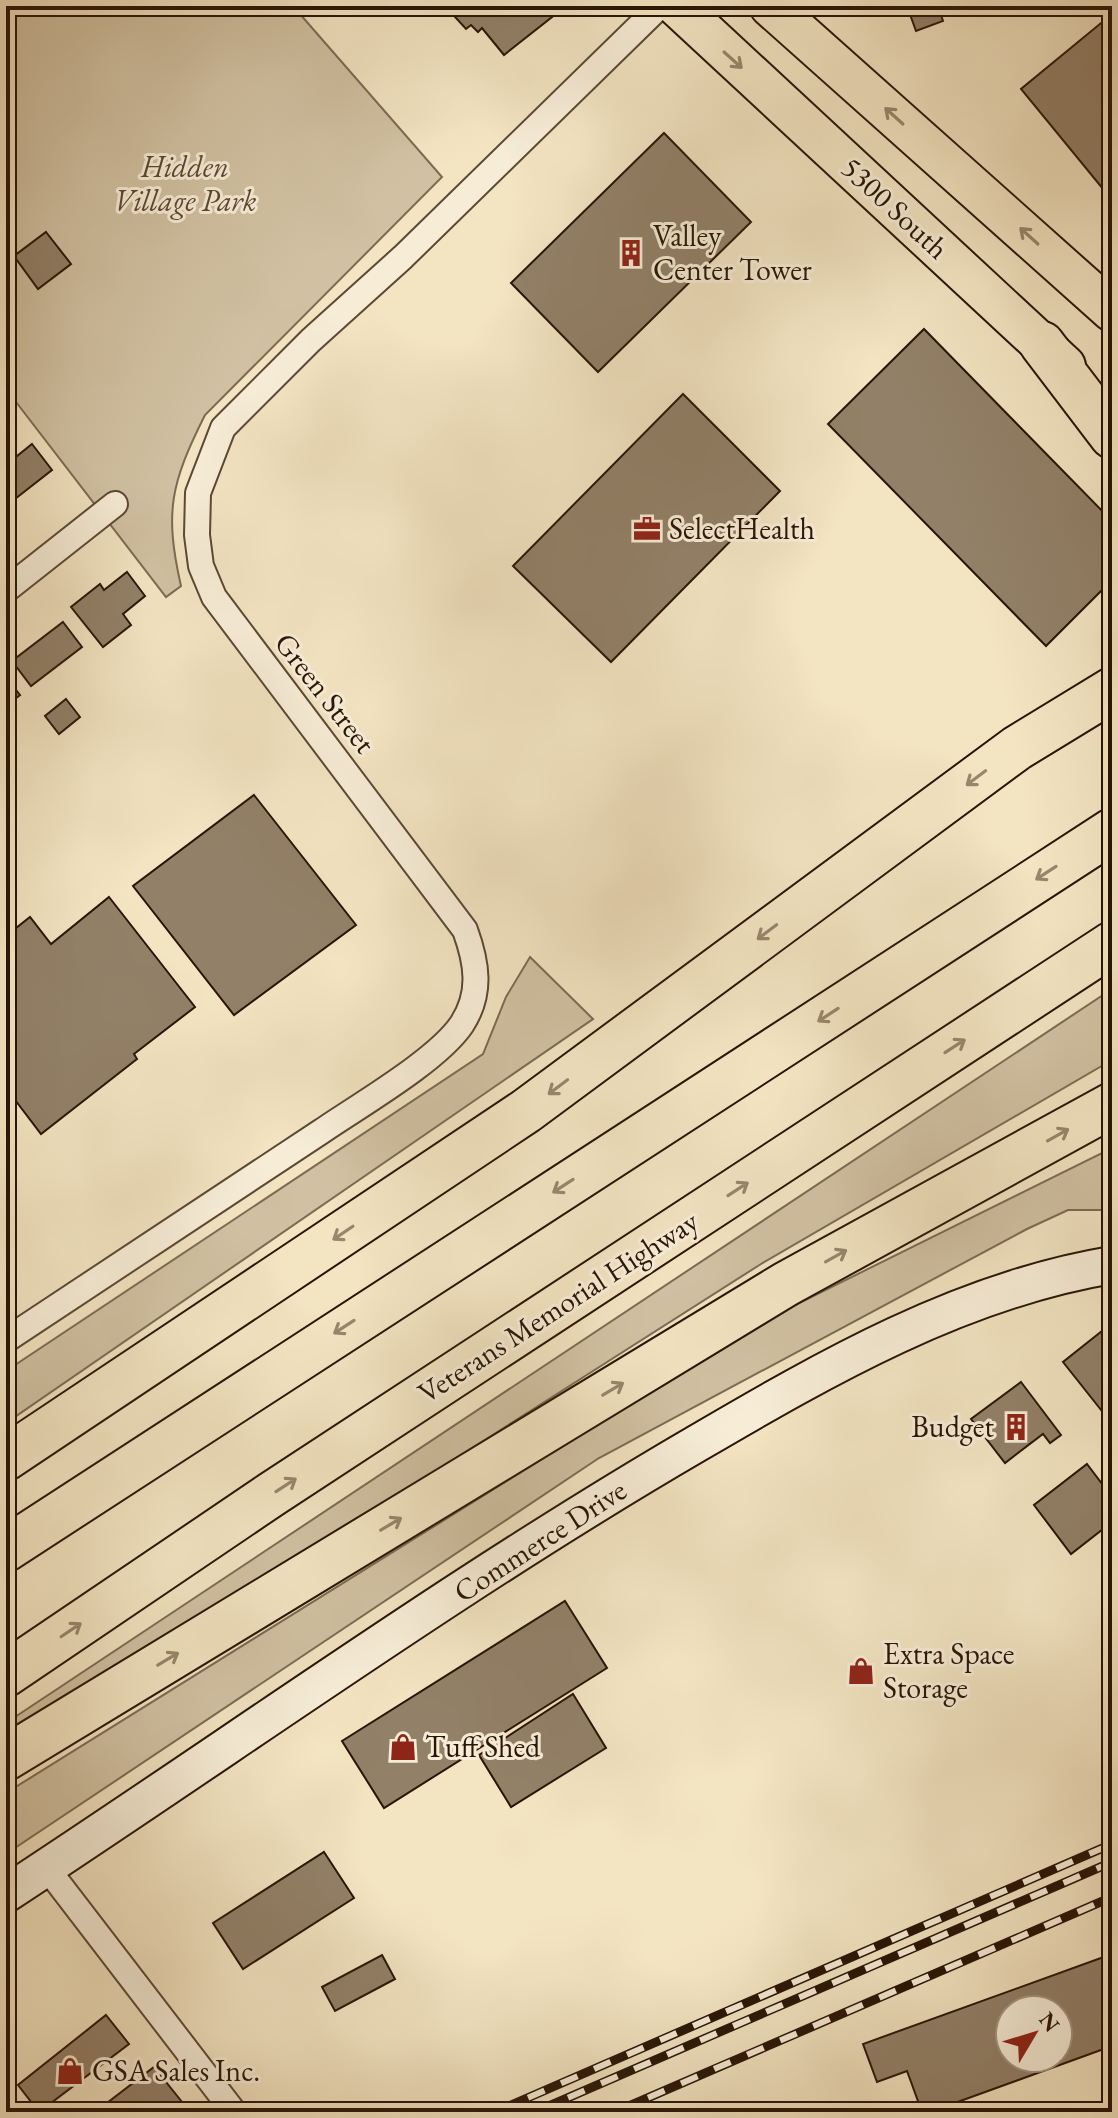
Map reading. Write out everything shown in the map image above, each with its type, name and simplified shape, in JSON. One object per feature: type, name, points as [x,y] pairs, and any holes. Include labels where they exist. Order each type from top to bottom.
[{"type":"highway","points":[[1042,344],[1112,436]]},
{"type":"highway","points":[[6,1458],[526,1111],[1017,748],[1112,668]]},
{"type":"highway","points":[[1017,748],[1112,690]]},
{"type":"highway","points":[[6,1549],[1112,831]]},
{"type":"highway","name":"Veterans Memorial Highway","points":[[6,1674],[272,1494],[1112,944]]},
{"type":"highway","points":[[6,1758],[786,1284],[1112,1105]]},
{"type":"main road","name":"5300 South","points":[[677,6],[1112,410]]},
{"type":"main road","points":[[770,6],[1112,311]]},
{"type":"street","name":"Green Street","points":[[6,1340],[376,1094],[446,1042],[470,1007],[476,988],[475,957],[465,930],[214,597],[201,566],[197,535],[198,493],[223,428],[660,6]]},
{"type":"street","points":[[6,590],[115,504]]},
{"type":"street","name":"Commerce Drive","points":[[6,1894],[591,1505],[755,1410],[938,1314],[1051,1275],[1112,1265]]},
{"type":"street","points":[[46,1867],[234,2112]]},
{"type":"green space","name":"Hidden Village Park","points":[[6,6],[293,6],[442,177],[205,415],[178,479],[172,517],[181,586],[166,597],[6,389]]},
{"type":"green space","points":[[530,957],[593,1019],[6,1423],[6,1371],[483,1054],[506,997]]},
{"type":"green space","points":[[1112,989],[1112,1060],[761,1264],[6,1745],[6,1723]]},
{"type":"green space","points":[[1112,1148],[1112,1210],[1068,1210],[1027,1229],[599,1458],[6,1854],[6,1793],[767,1319]]},
{"type":"building","points":[[445,6],[543,6],[552,17],[504,55],[482,28],[478,32],[471,25],[466,29]]},
{"type":"building","points":[[907,6],[966,6],[941,15],[943,21],[916,31]]},
{"type":"building","points":[[1112,14],[1112,200],[1021,89]]},
{"type":"building","name":"Valley Center Tower","points":[[664,133],[751,222],[598,372],[511,283]]},
{"type":"building","points":[[46,232],[71,264],[38,289],[14,256]]},
{"type":"building","points":[[924,329],[1112,521],[1112,580],[1046,646],[828,424]]},
{"type":"building","name":"SelectHealth","points":[[683,394],[780,491],[611,662],[513,566]]},
{"type":"building","points":[[32,444],[52,470],[6,506],[6,465]]},
{"type":"building","points":[[127,572],[145,596],[123,614],[131,625],[103,647],[71,607],[100,584],[104,590]]},
{"type":"building","points":[[63,622],[82,647],[31,686],[12,661]]},
{"type":"building","points":[[6,677],[20,695],[6,706]]},
{"type":"building","points":[[66,699],[80,717],[59,734],[45,716]]},
{"type":"building","points":[[254,795],[356,925],[234,1015],[133,886]]},
{"type":"building","points":[[109,897],[195,1007],[134,1054],[137,1059],[41,1134],[6,1088],[6,936],[30,917],[51,944]]},
{"type":"building","points":[[1112,1323],[1112,1439],[1102,1426],[1109,1420],[1063,1362]]},
{"type":"building","name":"Budget","points":[[1021,1382],[1061,1435],[1050,1443],[1043,1434],[1005,1463],[971,1419]]},
{"type":"building","points":[[1087,1464],[1112,1497],[1112,1522],[1071,1554],[1034,1505]]},
{"type":"building","points":[[565,1601],[607,1668],[384,1808],[342,1741]]},
{"type":"building","points":[[573,1694],[606,1748],[511,1807],[479,1755]]},
{"type":"building","points":[[324,1852],[354,1898],[243,1969],[213,1923]]},
{"type":"building","points":[[1112,1954],[1112,2046],[1074,2060],[1074,1994],[1001,1994]]},
{"type":"building","points":[[382,1955],[395,1979],[335,2011],[322,1987]]},
{"type":"building","points":[[994,1997],[994,2074],[1035,2074],[930,2112],[922,2112],[907,2071],[877,2082],[863,2044]]},
{"type":"building","points":[[106,2015],[129,2044],[39,2112],[18,2085]]},
{"type":"building","points":[[154,2067],[190,2112],[114,2112],[107,2103]]},
{"type":"railway","points":[[495,2112],[1112,1844]]},
{"type":"railway","points":[[535,2112],[1112,1862]]},
{"type":"railway","points":[[615,2112],[1112,1897]]},
{"type":"place","name":"Valley Center Tower","points":[[631,253]]},
{"type":"place","name":"SelectHealth","points":[[647,529]]},
{"type":"place","name":"Budget","points":[[1016,1427]]},
{"type":"place","name":"Extra Space Storage","points":[[861,1671]]},
{"type":"place","name":"Tuff Shed","points":[[403,1747]]},
{"type":"place","name":"GSA Sales Inc.","points":[[70,2071]]}]
